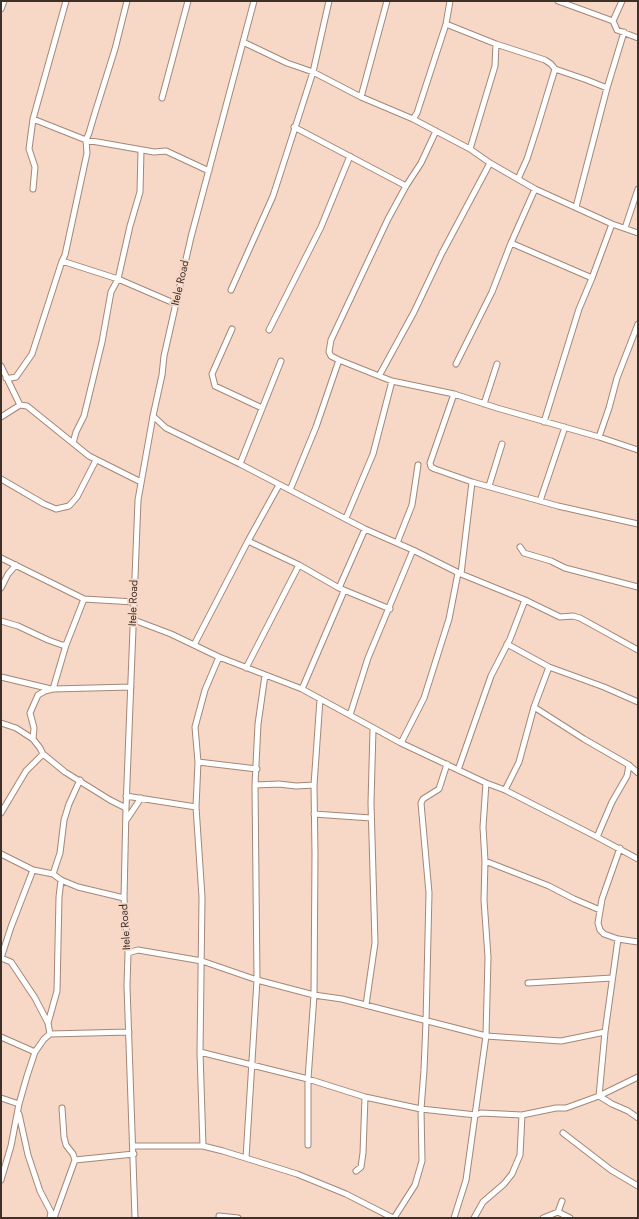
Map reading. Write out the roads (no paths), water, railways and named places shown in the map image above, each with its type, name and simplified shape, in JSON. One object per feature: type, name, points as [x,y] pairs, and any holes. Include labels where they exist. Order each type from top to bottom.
[{"type":"street","points":[[1,9],[4,1]]},
{"type":"street","points":[[32,189],[35,167],[29,149],[33,119],[66,1]]},
{"type":"street","points":[[6,378],[16,376],[32,354],[65,255],[87,153],[86,140],[115,49],[127,1]]},
{"type":"street","points":[[162,98],[188,1]]},
{"type":"street","name":"Itele Road","points":[[135,1218],[134,1154],[127,986],[128,946],[124,898],[126,796],[138,500],[153,416],[176,304],[254,1]]},
{"type":"street","points":[[231,290],[273,196],[313,72],[329,1]]},
{"type":"street","points":[[361,97],[387,1]]},
{"type":"street","points":[[413,119],[417,113],[446,24],[450,1]]},
{"type":"street","points":[[558,1],[613,21],[617,30],[638,38]]},
{"type":"street","points":[[613,21],[622,1]]},
{"type":"street","points":[[446,24],[496,44],[545,60],[555,69],[607,88]]},
{"type":"street","points":[[576,207],[607,88],[624,32]]},
{"type":"street","points":[[243,42],[287,63],[313,72],[361,97],[413,119],[470,149],[490,163],[535,189],[612,224],[638,233]]},
{"type":"street","points":[[470,149],[496,66],[496,44]]},
{"type":"street","points":[[518,179],[527,159],[555,69]]},
{"type":"street","points":[[33,119],[86,140],[154,152],[166,151],[209,171]]},
{"type":"street","points":[[294,127],[406,186]]},
{"type":"street","points":[[436,131],[421,163],[406,186],[388,220],[331,340],[329,352],[331,356],[392,381],[454,394],[638,450]]},
{"type":"street","points":[[73,443],[76,432],[84,416],[102,342],[111,292],[118,279],[130,226],[140,192],[141,150]]},
{"type":"street","points":[[268,330],[321,228],[350,156]]},
{"type":"street","points":[[379,376],[414,312],[442,253],[490,163]]},
{"type":"street","points":[[456,364],[492,292],[511,243],[535,189]]},
{"type":"street","points":[[624,228],[638,189]]},
{"type":"street","points":[[544,422],[579,309],[612,224]]},
{"type":"street","points":[[511,243],[592,278]]},
{"type":"street","points":[[62,262],[118,279],[176,304]]},
{"type":"street","points":[[599,437],[617,378],[638,324]]},
{"type":"street","points":[[232,329],[212,374],[215,386],[262,408]]},
{"type":"street","points":[[290,490],[316,427],[339,360]]},
{"type":"street","points":[[240,464],[281,361]]},
{"type":"street","points":[[484,404],[497,364]]},
{"type":"street","points":[[1,366],[20,405]]},
{"type":"street","points":[[346,518],[373,454],[392,381]]},
{"type":"street","points":[[454,394],[430,463],[431,467],[472,482],[558,506],[638,524]]},
{"type":"street","points":[[1,417],[20,405],[27,406],[96,460],[141,482]]},
{"type":"street","points":[[153,416],[166,428],[240,464],[365,529],[397,542],[460,574],[525,600],[560,617],[573,616],[580,618],[638,650]]},
{"type":"street","points":[[540,501],[565,427]]},
{"type":"street","points":[[489,486],[502,444]]},
{"type":"street","points":[[1,479],[44,504],[56,509],[69,506],[77,497],[96,460]]},
{"type":"street","points":[[397,542],[412,505],[418,465]]},
{"type":"street","points":[[401,743],[426,691],[449,618],[460,574],[472,482]]},
{"type":"street","points":[[194,645],[279,484]]},
{"type":"street","points":[[302,690],[365,529]]},
{"type":"street","points":[[248,541],[342,589],[390,609]]},
{"type":"street","points":[[520,546],[524,553],[551,561],[564,568],[638,587]]},
{"type":"street","points":[[350,716],[368,658],[390,609],[413,550]]},
{"type":"street","points":[[1,558],[84,599],[134,602]]},
{"type":"street","points":[[6,561],[8,574]]},
{"type":"street","points":[[1,588],[8,574],[16,565]]},
{"type":"street","points":[[246,668],[299,566]]},
{"type":"street","points":[[54,689],[66,645],[84,599]]},
{"type":"street","points":[[458,770],[491,676],[507,644],[525,600]]},
{"type":"street","points":[[134,620],[171,634],[246,668],[302,690],[401,743],[486,783],[505,790],[597,836],[638,859]]},
{"type":"street","points":[[1,621],[18,626],[48,640],[66,645]]},
{"type":"street","points":[[507,644],[549,667],[604,687],[638,702]]},
{"type":"street","points":[[203,1146],[200,1052],[202,898],[196,807],[198,762],[195,727],[205,690],[218,656]]},
{"type":"street","points":[[505,790],[519,762],[534,707],[549,667]]},
{"type":"street","points":[[246,1158],[257,980],[255,785],[257,769],[258,724],[265,675]]},
{"type":"street","points":[[1,677],[54,689]]},
{"type":"street","points":[[33,739],[34,728],[30,713],[38,695],[45,691],[54,689],[131,688]]},
{"type":"street","points":[[308,1145],[308,1079],[314,995],[314,785],[320,699]]},
{"type":"street","points":[[534,707],[584,739],[629,765],[638,773]]},
{"type":"street","points":[[1,723],[16,728],[33,739],[43,754],[65,772],[110,800],[126,808]]},
{"type":"street","points":[[366,1005],[375,943],[371,818],[374,729]]},
{"type":"street","points":[[2,810],[26,771],[43,754]]},
{"type":"street","points":[[198,762],[257,769]]},
{"type":"street","points":[[133,1146],[203,1146],[297,1174],[394,1218],[415,1185],[420,1172],[422,1149],[421,1109],[426,1022],[429,893],[422,804],[423,799],[439,789],[447,764]]},
{"type":"street","points":[[597,836],[612,802],[627,776],[629,765]]},
{"type":"street","points":[[53,874],[60,853],[64,820],[67,809],[80,780]]},
{"type":"street","points":[[454,1218],[466,1180],[486,1036],[488,957],[484,900],[485,861],[483,827],[486,783]]},
{"type":"street","points":[[255,785],[314,785]]},
{"type":"street","points":[[126,796],[196,807]]},
{"type":"street","points":[[1,799],[9,798]]},
{"type":"street","points":[[126,819],[141,798]]},
{"type":"street","points":[[314,814],[371,818]]},
{"type":"street","points":[[620,848],[602,899],[598,923],[600,930],[604,934],[618,939],[638,942]]},
{"type":"street","points":[[1,854],[33,870],[53,874],[61,880],[78,887],[124,898]]},
{"type":"street","points":[[485,861],[549,886],[600,910]]},
{"type":"street","points":[[33,870],[1,958],[11,962],[35,998],[48,1023],[50,1034]]},
{"type":"street","points":[[48,1023],[57,991],[59,897],[61,880]]},
{"type":"street","points":[[599,1096],[605,1032],[618,939]]},
{"type":"street","points":[[128,946],[138,950],[202,961],[257,980],[314,995],[342,999],[426,1022],[486,1036],[561,1041],[605,1032]]},
{"type":"street","points":[[128,953],[138,950]]},
{"type":"street","points":[[528,983],[612,978]]},
{"type":"street","points":[[1,1180],[11,1146],[19,1104],[35,1052],[44,1039],[50,1034],[129,1032]]},
{"type":"street","points":[[1,1037],[35,1052]]},
{"type":"street","points":[[200,1052],[308,1079],[365,1097],[421,1109],[476,1115],[481,1113],[522,1115],[556,1108],[566,1108],[599,1096],[638,1077]]},
{"type":"street","points":[[599,1096],[612,1104],[628,1110],[638,1118]]},
{"type":"street","points":[[356,1171],[361,1167],[363,1153],[365,1097]]},
{"type":"street","points":[[1,1098],[19,1104]]},
{"type":"street","points":[[54,1218],[75,1160],[73,1154],[66,1145],[64,1137],[62,1108]]},
{"type":"street","points":[[18,1111],[28,1154],[40,1191],[51,1212],[50,1218]]},
{"type":"street","points":[[474,1218],[483,1202],[504,1184],[512,1174],[520,1155],[522,1115]]},
{"type":"street","points":[[563,1133],[611,1170],[638,1186]]},
{"type":"street","points":[[75,1160],[134,1154]]},
{"type":"street","points":[[543,1218],[558,1212],[562,1201]]},
{"type":"street","points":[[558,1212],[570,1218]]},
{"type":"street","points":[[219,1216],[238,1218]]}]
